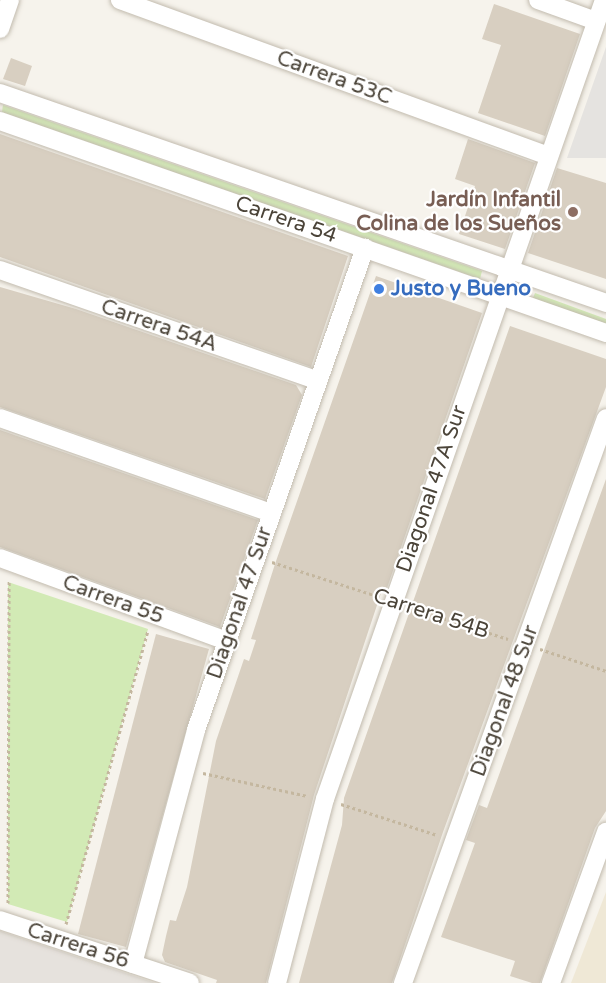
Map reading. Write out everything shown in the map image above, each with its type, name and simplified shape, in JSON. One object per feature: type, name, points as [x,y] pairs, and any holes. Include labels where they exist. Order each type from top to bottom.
[{"type":"street","points":[[0,29],[10,0]]},
{"type":"street","name":"Carrera 53C","points":[[120,0],[548,156]]},
{"type":"street","points":[[538,0],[596,21]]},
{"type":"street","name":"Diagonal 47A Sur","points":[[277,983],[325,799],[508,268],[604,0]]},
{"type":"street","name":"Carrera 54","points":[[0,93],[606,303]]},
{"type":"street","name":"Carrera 54","points":[[0,121],[606,333]]},
{"type":"street","points":[[231,201],[260,183]]},
{"type":"street","name":"Diagonal 47 Sur","points":[[133,964],[184,769],[365,248]]},
{"type":"street","name":"Carrera 54A","points":[[0,270],[318,381]]},
{"type":"street","points":[[0,418],[272,513]]},
{"type":"street","name":"Diagonal 48 Sur","points":[[403,983],[606,418]]},
{"type":"street","name":"Carrera 55","points":[[7,560],[227,641]]},
{"type":"street","points":[[551,983],[602,856],[606,831]]},
{"type":"street","name":"Carrera 56","points":[[4,922],[190,983]]},
{"type":"path","name":"Carrera 54B","points":[[256,557],[606,671]]},
{"type":"path","points":[[4,922],[7,560]]},
{"type":"path","points":[[62,940],[152,615]]},
{"type":"shaded area","points":[[606,47],[606,158],[567,158]]},
{"type":"shaded area","points":[[606,892],[606,983],[571,983]]},
{"type":"shaded area","points":[[0,931],[155,983],[0,983]]},
{"type":"green space","points":[[3,105],[482,271],[480,279],[2,112]]},
{"type":"green space","points":[[535,293],[606,319],[606,324],[533,298]]},
{"type":"green space","points":[[8,582],[148,629],[67,922],[8,904]]},
{"type":"building","points":[[494,4],[580,34],[545,136],[478,113],[501,45],[482,39]]},
{"type":"building","points":[[11,58],[32,66],[25,86],[3,79]]},
{"type":"building","points":[[0,134],[348,256],[311,367],[0,257]]},
{"type":"building","points":[[468,139],[535,163],[505,249],[459,234],[475,186],[455,179]]},
{"type":"building","name":"Jardín Infantil Colina de los Sueños","points":[[557,168],[606,183],[606,279],[528,253]]},
{"type":"building","points":[[376,276],[482,313],[387,588],[383,587],[314,795],[266,983],[216,983],[217,980],[165,962],[162,955],[166,936],[170,920],[176,921],[187,887],[216,741],[244,659],[249,661],[256,640],[251,639],[275,564]]},
{"type":"building","points":[[0,287],[76,309],[296,385],[302,395],[265,499],[0,407]]},
{"type":"building","points":[[510,326],[606,359],[606,387],[443,832],[392,983],[299,983],[342,825],[344,798]]},
{"type":"building","points":[[0,430],[258,520],[220,627],[0,547]]},
{"type":"building","points":[[606,479],[606,811],[595,828],[540,983],[532,983],[510,976],[515,961],[441,937],[475,843],[466,840],[479,805],[487,808]]},
{"type":"building","points":[[156,634],[209,649],[126,947],[78,934]]},
{"type":"place","name":"Jardín Infantil Colina de los Sueños","points":[[573,212]]},
{"type":"place","name":"Justo y Bueno","points":[[379,289]]}]
